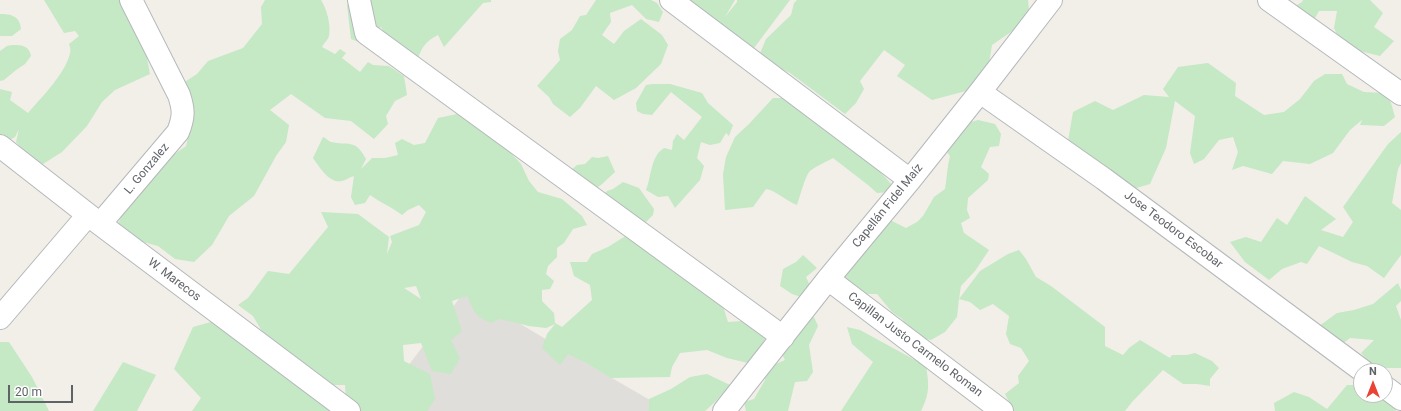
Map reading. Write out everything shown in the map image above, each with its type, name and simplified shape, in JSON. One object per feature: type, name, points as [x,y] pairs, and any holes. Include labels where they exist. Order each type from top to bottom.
[{"type":"street","name":"L. Gonzalez","points":[[0,318],[178,132],[183,120],[183,108],[179,95],[131,0]]},
{"type":"street","points":[[359,0],[366,33],[782,338]]},
{"type":"street","points":[[671,0],[910,180]]},
{"type":"street","name":"Capellán Fidel Maíz","points":[[724,411],[828,279],[980,92],[1050,0]]},
{"type":"street","points":[[1268,0],[1401,94]]},
{"type":"street","name":"Jose Teodoro Escobar","points":[[980,92],[1104,179],[1353,364]]},
{"type":"street","name":"W. Marecos","points":[[0,146],[94,220],[349,411]]},
{"type":"street","name":"Capillan Justo Carmelo Roman","points":[[828,279],[1002,411]]},
{"type":"shaded area","points":[[465,291],[669,411],[380,411],[376,408]]},
{"type":"green space","points":[[44,0],[138,0],[158,45],[147,58],[150,74],[115,90],[102,102],[87,126],[62,152],[43,164],[29,157],[16,142],[19,129],[15,137],[0,146],[0,89],[12,92],[10,100],[28,113],[52,85],[68,61],[70,51],[69,44],[79,36],[75,31],[64,33]]},
{"type":"green space","points":[[265,0],[321,0],[327,12],[329,22],[328,37],[322,47],[335,54],[340,49],[346,53],[342,58],[360,72],[368,62],[373,65],[389,66],[404,76],[407,95],[395,101],[386,116],[388,124],[374,139],[351,121],[325,118],[291,94],[270,110],[289,125],[286,142],[276,156],[254,196],[229,216],[212,245],[194,262],[175,259],[158,246],[128,238],[118,224],[124,210],[137,197],[169,158],[186,146],[191,124],[183,83],[197,74],[208,61],[243,48],[262,24],[261,7]]},
{"type":"green space","points":[[357,0],[491,0],[491,2],[483,3],[444,47],[438,35],[430,40],[422,48],[417,61],[385,36],[381,27],[377,30],[366,30],[361,43],[351,39],[347,5]]},
{"type":"green space","points":[[596,0],[651,0],[657,3],[663,12],[659,22],[646,19],[632,5],[610,13],[611,22],[602,35],[614,44],[624,31],[641,19],[662,35],[668,45],[661,64],[636,88],[614,100],[596,86],[580,108],[570,117],[553,104],[549,97],[537,86],[560,60],[558,51],[560,39],[572,30],[580,16],[586,15]]},
{"type":"green space","points":[[677,0],[735,0],[725,17],[737,0],[790,0],[751,52]]},
{"type":"green space","points":[[797,0],[1028,0],[1030,19],[992,45],[988,70],[966,91],[932,100],[897,76],[905,65],[884,50],[860,81],[864,89],[856,103],[845,114],[790,73],[758,58],[766,39],[791,15],[794,3]]},
{"type":"green space","points":[[1303,0],[1370,0],[1383,13],[1374,27],[1394,41],[1380,56],[1343,47],[1334,28],[1337,11],[1319,11],[1310,27],[1289,10]]},
{"type":"green space","points":[[0,14],[11,15],[17,19],[21,29],[12,36],[0,36]]},
{"type":"green space","points":[[7,46],[24,46],[30,52],[31,56],[25,64],[4,80],[0,81],[0,51]]},
{"type":"green space","points":[[1208,63],[1236,83],[1235,96],[1264,115],[1284,112],[1300,99],[1314,81],[1325,74],[1342,74],[1347,84],[1364,92],[1385,93],[1391,103],[1395,117],[1384,126],[1360,125],[1362,120],[1350,130],[1333,153],[1310,164],[1283,161],[1272,174],[1243,166],[1232,170],[1238,152],[1233,137],[1219,140],[1204,159],[1194,164],[1190,153],[1195,116],[1175,101],[1166,148],[1150,184],[1133,189],[1068,141],[1073,112],[1095,101],[1113,110],[1144,95],[1169,97],[1163,89],[1178,67]]},
{"type":"green space","points":[[670,84],[702,93],[708,103],[733,125],[729,136],[726,133],[720,143],[710,145],[701,142],[697,158],[704,166],[700,180],[675,208],[668,196],[658,197],[646,190],[652,167],[655,158],[660,151],[664,148],[672,150],[673,141],[677,134],[684,140],[702,117],[671,92],[652,115],[643,114],[637,111],[636,103],[646,85]]},
{"type":"green space","points":[[773,98],[795,98],[846,140],[882,174],[893,186],[889,192],[877,193],[833,158],[810,171],[804,182],[797,205],[766,189],[753,207],[725,210],[723,174],[726,157],[735,137]]},
{"type":"green space","points":[[457,114],[482,122],[521,164],[529,181],[538,192],[562,199],[582,216],[587,225],[573,229],[564,243],[557,248],[557,257],[548,266],[546,274],[554,281],[550,289],[542,290],[542,301],[554,313],[555,323],[562,327],[592,300],[590,285],[574,276],[570,262],[587,262],[592,254],[608,247],[635,230],[689,276],[698,290],[718,290],[728,322],[756,318],[767,334],[762,345],[748,363],[727,358],[707,350],[680,353],[672,367],[670,377],[611,378],[568,354],[560,365],[542,348],[547,334],[555,324],[546,328],[529,326],[500,319],[491,323],[478,315],[473,309],[467,296],[452,301],[462,331],[451,340],[460,358],[451,374],[432,371],[421,343],[403,345],[404,361],[430,374],[435,399],[427,411],[344,411],[346,400],[345,385],[326,385],[339,411],[192,411],[201,398],[174,369],[193,327],[225,318],[263,333],[253,316],[238,305],[248,298],[268,271],[289,274],[328,227],[321,212],[358,214],[389,237],[387,254],[392,242],[390,236],[419,225],[426,212],[419,205],[408,210],[402,215],[370,195],[365,203],[355,205],[351,197],[354,176],[342,181],[333,180],[321,170],[313,158],[323,137],[331,142],[355,145],[366,159],[361,169],[372,158],[385,158],[398,155],[395,143],[402,139],[414,145],[425,143],[438,118]],"holes":[[[416,286],[421,299],[404,288]]]},
{"type":"green space","points":[[978,120],[995,124],[1001,134],[999,146],[990,147],[981,167],[989,174],[988,180],[968,198],[967,210],[970,218],[961,223],[964,233],[989,250],[975,271],[961,286],[957,317],[945,332],[931,340],[916,337],[902,319],[892,312],[877,294],[868,294],[852,301],[826,279],[890,220],[906,228],[917,222],[923,216],[934,197],[945,189],[950,156],[943,147],[961,125]]},
{"type":"green space","points":[[1401,132],[1401,163],[1398,169],[1392,203],[1401,210],[1401,255],[1384,278],[1367,266],[1352,262],[1319,246],[1307,264],[1301,262],[1282,269],[1269,280],[1245,262],[1230,242],[1246,237],[1261,242],[1277,218],[1287,225],[1305,196],[1336,219],[1321,230],[1343,237],[1353,222],[1343,207],[1388,144]]},
{"type":"green space","points":[[608,156],[615,172],[601,185],[591,191],[569,172],[577,165],[585,164],[592,157],[598,158]]},
{"type":"green space","points":[[623,182],[639,188],[654,209],[653,215],[645,223],[602,196],[607,191]]},
{"type":"green space","points":[[1019,250],[1036,277],[1051,286],[1105,327],[1105,346],[1123,355],[1129,348],[1140,340],[1170,358],[1172,355],[1187,355],[1195,353],[1212,361],[1219,368],[1210,379],[1210,386],[1183,384],[1163,370],[1125,411],[1014,411],[1005,394],[1019,383],[1018,376],[1029,361],[1021,348],[1010,344],[1006,334],[1009,316],[993,304],[980,310],[970,302],[959,299],[980,271],[1008,254]]},
{"type":"green space","points":[[803,255],[817,268],[806,277],[813,292],[801,297],[792,294],[780,286],[783,269],[796,262]]},
{"type":"green space","points":[[1398,283],[1401,290],[1401,301],[1396,306],[1401,320],[1401,368],[1393,368],[1393,363],[1370,363],[1361,353],[1374,340],[1350,338],[1337,348],[1311,332],[1337,313],[1354,310],[1373,304]]},
{"type":"green space","points":[[814,317],[818,326],[809,345],[813,372],[807,381],[795,382],[788,411],[746,411],[744,402],[754,399],[765,380],[764,369],[785,360],[779,348],[804,322]]},
{"type":"green space","points":[[847,327],[860,330],[926,366],[928,389],[921,411],[841,411],[873,362],[852,344]]},
{"type":"green space","points":[[0,342],[9,342],[32,377],[49,411],[0,411]]},
{"type":"green space","points":[[123,362],[156,375],[137,411],[93,411]]},
{"type":"green space","points":[[707,374],[730,385],[705,411],[648,411],[649,399],[671,389],[690,377]]},
{"type":"green space","points":[[1347,385],[1353,385],[1353,403],[1393,403],[1396,411],[1275,411],[1274,403],[1294,392],[1309,397],[1327,409]]}]
